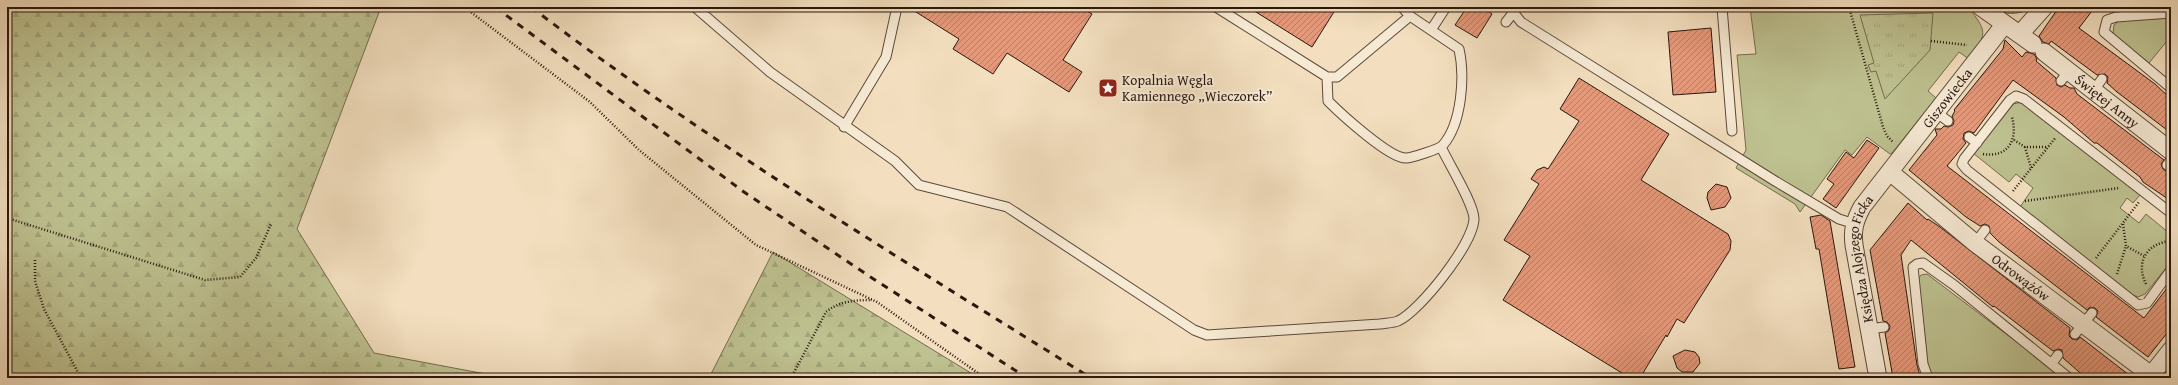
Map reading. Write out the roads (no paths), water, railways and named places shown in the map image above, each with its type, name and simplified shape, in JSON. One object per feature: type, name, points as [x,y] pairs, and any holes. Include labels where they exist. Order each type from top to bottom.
[{"type":"street","name":"Świętej Anny","points":[[1981,7],[2032,43],[2064,77],[2098,85],[2170,159]]},
{"type":"street","points":[[2032,43],[2044,7]]},
{"type":"street","name":"Giszowiecka","points":[[1890,172],[1905,154],[1943,117],[2004,24]]},
{"type":"street","name":"Księdza Alojzego Ficka","points":[[1878,378],[1876,328],[1854,245],[1853,234],[1855,224],[1862,207],[1890,172]]},
{"type":"street","name":"Odrowążów","points":[[1890,172],[1980,245],[2152,377]]},
{"type":"street","points":[[2152,377],[2171,350]]},
{"type":"lane","points":[[695,7],[770,72],[844,127],[895,161],[919,185],[1007,207],[1194,330],[1207,336],[1380,324],[1398,321],[1416,306],[1443,278],[1469,236],[1474,220],[1470,203],[1451,169],[1442,147]]},
{"type":"lane","points":[[844,127],[886,57],[897,7]]},
{"type":"lane","points":[[1216,7],[1327,77],[1337,77],[1410,16]]},
{"type":"lane","points":[[1327,77],[1328,101],[1343,116],[1391,153],[1405,158],[1442,147],[1452,132],[1462,88],[1463,65],[1459,49],[1410,16],[1402,7]]},
{"type":"lane","points":[[1431,30],[1446,7]]},
{"type":"lane","points":[[1722,7],[1732,131]]},
{"type":"lane","points":[[1506,22],[1515,9]]},
{"type":"lane","points":[[1515,9],[1521,22],[1775,181],[1840,219],[1855,224]]},
{"type":"lane","points":[[2171,13],[2156,10],[2116,16],[2108,20],[2104,32],[2122,54],[2171,88]]},
{"type":"lane","points":[[2171,213],[2062,129],[2041,106],[2016,96],[2004,107],[1962,164],[2003,205],[2015,208],[2090,267],[2111,289],[2138,305],[2147,303],[2171,270]]},
{"type":"lane","points":[[1969,137],[1974,146]]},
{"type":"lane","points":[[2146,194],[2151,186]]},
{"type":"lane","points":[[1928,378],[1923,364],[1915,322],[1913,267],[1917,264],[1928,265],[1956,282],[2069,378]]},
{"type":"lane","points":[[2052,363],[2058,355]]},
{"type":"railway","points":[[495,7],[744,192],[869,276],[1027,378]]},
{"type":"railway","points":[[531,7],[598,57],[736,153],[806,199],[1091,378]]},
{"type":"place","name":"Kopalnia Węgla Kamiennego „Wieczorek”","points":[[1108,88]]}]
